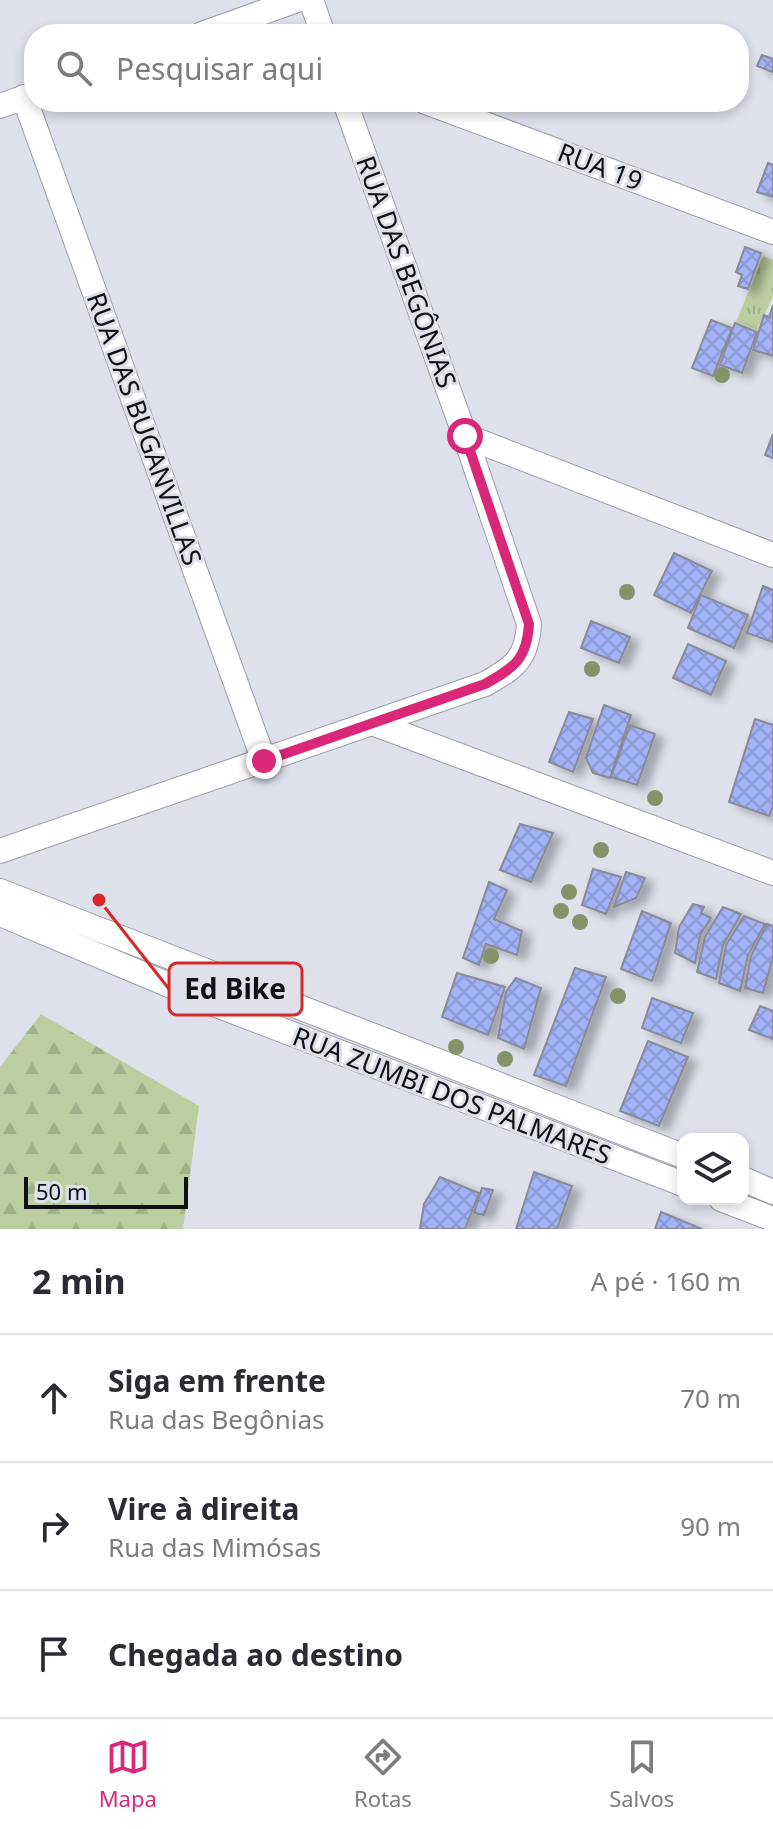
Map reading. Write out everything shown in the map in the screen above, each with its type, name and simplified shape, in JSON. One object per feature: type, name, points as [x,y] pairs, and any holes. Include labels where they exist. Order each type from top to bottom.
[{"type":"street","points":[[230,24],[297,0]]},
{"type":"street","points":[[311,0],[319,24]]},
{"type":"street","points":[[0,106],[24,97]]},
{"type":"street","name":"RUA DAS BUGANVILLAS","points":[[35,112],[264,761]]},
{"type":"street","name":"RUA DAS BEGÔNIAS","points":[[349,112],[529,624],[528,642],[523,654],[505,673],[485,684],[375,724]]},
{"type":"street","name":"RUA 19","points":[[453,112],[773,232]]},
{"type":"street","points":[[465,436],[773,555]]},
{"type":"street","points":[[0,851],[375,724],[773,873]]},
{"type":"street","name":"RUA ZUMBI DOS PALMARES","points":[[0,891],[677,1154]]},
{"type":"street","name":"RUA ZUMBI DOS PALMARES","points":[[0,914],[214,1004],[677,1182]]},
{"type":"street","points":[[749,1182],[773,1192]]},
{"type":"street","points":[[737,1205],[773,1219]]},
{"type":"green space","points":[[763,256],[773,260],[773,297],[757,330],[736,322]]},
{"type":"green space","points":[[41,1014],[199,1106],[183,1229],[0,1229],[0,1067]]},
{"type":"building","points":[[762,55],[773,59],[773,72],[757,66]]},
{"type":"building","points":[[768,163],[773,165],[773,197],[757,192]]},
{"type":"building","points":[[745,247],[761,253],[748,289],[738,286],[742,275],[736,272]]},
{"type":"building","points":[[773,305],[773,356],[753,350],[764,315],[769,317]]},
{"type":"building","points":[[711,320],[732,328],[713,376],[692,368]]},
{"type":"building","points":[[735,323],[757,332],[742,373],[720,365]]},
{"type":"building","points":[[773,434],[773,458],[765,455]]},
{"type":"building","points":[[674,553],[712,571],[691,613],[654,595]]},
{"type":"building","points":[[763,586],[773,590],[773,642],[747,633]]},
{"type":"building","points":[[701,595],[748,615],[734,648],[688,628]]},
{"type":"building","points":[[591,621],[630,637],[619,663],[581,648]]},
{"type":"building","points":[[688,644],[726,661],[711,695],[673,678]]},
{"type":"building","points":[[604,705],[631,715],[610,778],[593,773],[586,758]]},
{"type":"building","points":[[569,712],[593,719],[573,772],[549,762]]},
{"type":"building","points":[[755,719],[773,725],[773,806],[769,816],[729,802]]},
{"type":"building","points":[[630,725],[655,734],[637,785],[611,777]]},
{"type":"building","points":[[520,824],[553,833],[531,882],[500,870]]},
{"type":"building","points":[[593,869],[621,877],[606,914],[582,905]]},
{"type":"building","points":[[626,872],[645,878],[636,898],[614,907]]},
{"type":"building","points":[[489,882],[507,890],[494,919],[522,931],[517,955],[486,944],[479,965],[463,958]]},
{"type":"building","points":[[693,904],[704,907],[701,913],[711,918],[700,935],[695,963],[675,953],[679,927]]},
{"type":"building","points":[[723,907],[741,914],[723,945],[716,979],[697,972],[705,937]]},
{"type":"building","points":[[642,911],[671,923],[652,981],[621,969]]},
{"type":"building","points":[[744,916],[765,924],[748,955],[740,991],[719,983],[726,945]]},
{"type":"building","points":[[767,924],[773,926],[773,957],[763,993],[745,988],[751,956]]},
{"type":"building","points":[[575,968],[606,977],[566,1086],[534,1075]]},
{"type":"building","points":[[457,973],[505,987],[488,1035],[442,1017]]},
{"type":"building","points":[[516,978],[541,988],[524,1049],[498,1038],[506,992]]},
{"type":"building","points":[[652,998],[693,1013],[681,1043],[642,1028]]},
{"type":"building","points":[[760,1006],[773,1011],[773,1039],[749,1030]]},
{"type":"building","points":[[648,1041],[688,1057],[659,1126],[620,1111]]},
{"type":"building","points":[[534,1172],[572,1186],[557,1229],[516,1229]]},
{"type":"building","points":[[440,1177],[479,1193],[465,1229],[420,1229],[424,1204]]},
{"type":"building","points":[[482,1188],[493,1190],[484,1215],[474,1213]]},
{"type":"building","points":[[661,1212],[702,1229],[655,1229]]},
{"type":"place","name":"Ed Bike","points":[[99,900]]},
{"type":"route","points":[[264,761],[485,684],[505,673],[523,654],[528,642],[529,624],[465,436]]}]
